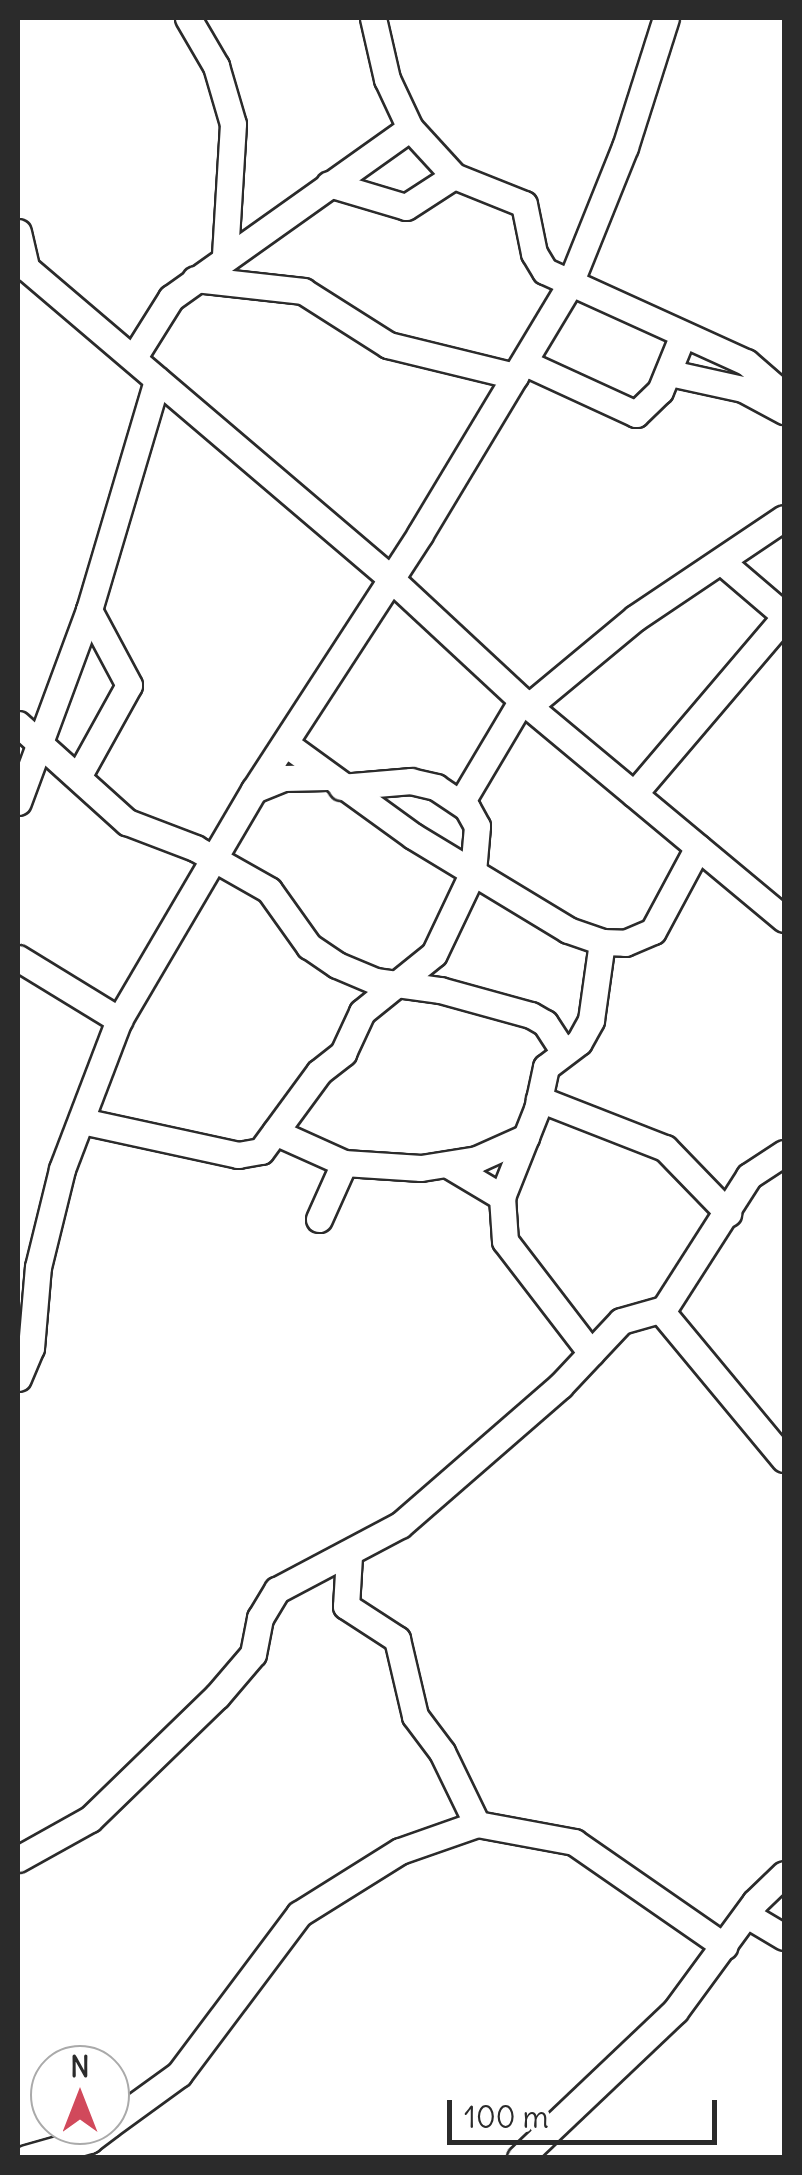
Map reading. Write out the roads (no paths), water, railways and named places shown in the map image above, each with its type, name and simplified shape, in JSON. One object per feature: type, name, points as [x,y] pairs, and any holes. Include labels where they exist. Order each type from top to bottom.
[{"type":"street","points":[[188,18],[216,66],[231,111],[225,256]]},
{"type":"street","points":[[372,18],[387,79],[410,128],[454,176],[524,204],[536,262],[568,286],[746,362],[784,395]]},
{"type":"street","points":[[18,1378],[31,1348],[38,1267],[54,1195],[119,1020],[217,860],[254,790],[390,578],[568,286],[626,146],[666,18]]},
{"type":"street","points":[[134,358],[162,308],[195,279],[410,128]]},
{"type":"street","points":[[329,184],[406,207],[454,176]]},
{"type":"street","points":[[18,232],[22,265],[390,578],[525,703],[698,848],[783,913]]},
{"type":"street","points":[[195,279],[303,290],[388,345],[520,369],[636,414],[670,373],[682,337]]},
{"type":"street","points":[[670,373],[743,389],[784,411]]},
{"type":"street","points":[[18,802],[27,731],[90,610],[157,380]]},
{"type":"street","points":[[462,801],[525,703],[580,659],[784,518]]},
{"type":"street","points":[[634,794],[784,617],[722,562]]},
{"type":"street","points":[[78,777],[128,685],[90,610]]},
{"type":"street","points":[[27,731],[127,822],[217,860],[281,900],[318,953],[394,986],[440,990],[531,1016],[545,1023],[563,1051]]},
{"type":"street","points":[[286,744],[334,782],[473,872],[568,930],[602,942],[624,942],[653,931],[698,848]]},
{"type":"street","points":[[82,1121],[238,1156],[261,1151],[319,1072],[343,1053],[362,1012],[434,954],[473,872],[477,826],[462,801],[411,781],[284,778],[254,790]]},
{"type":"street","points":[[590,1353],[505,1240],[502,1198],[539,1099],[546,1066],[579,1042],[592,1020],[602,942]]},
{"type":"street","points":[[18,958],[119,1020]]},
{"type":"street","points":[[539,1099],[665,1148],[728,1214]]},
{"type":"street","points":[[274,1132],[344,1162],[450,1166],[526,1137]]},
{"type":"street","points":[[18,1859],[90,1819],[217,1696],[253,1654],[271,1596],[350,1556],[400,1525],[629,1316],[663,1310],[759,1165],[784,1154]]},
{"type":"street","points":[[319,1219],[344,1162]]},
{"type":"street","points":[[450,1166],[502,1198]]},
{"type":"street","points":[[663,1310],[668,1326],[784,1459]]},
{"type":"street","points":[[350,1556],[346,1606],[362,1622],[397,1639],[415,1716],[442,1752],[477,1824]]},
{"type":"street","points":[[130,2105],[165,2090],[300,1914],[400,1851],[477,1824],[574,1842],[724,1946]]},
{"type":"street","points":[[520,2158],[675,2011],[746,1915],[784,1874]]},
{"type":"street","points":[[746,1915],[784,1937]]},
{"type":"street","points":[[18,2147],[25,2158],[72,2145]]}]
